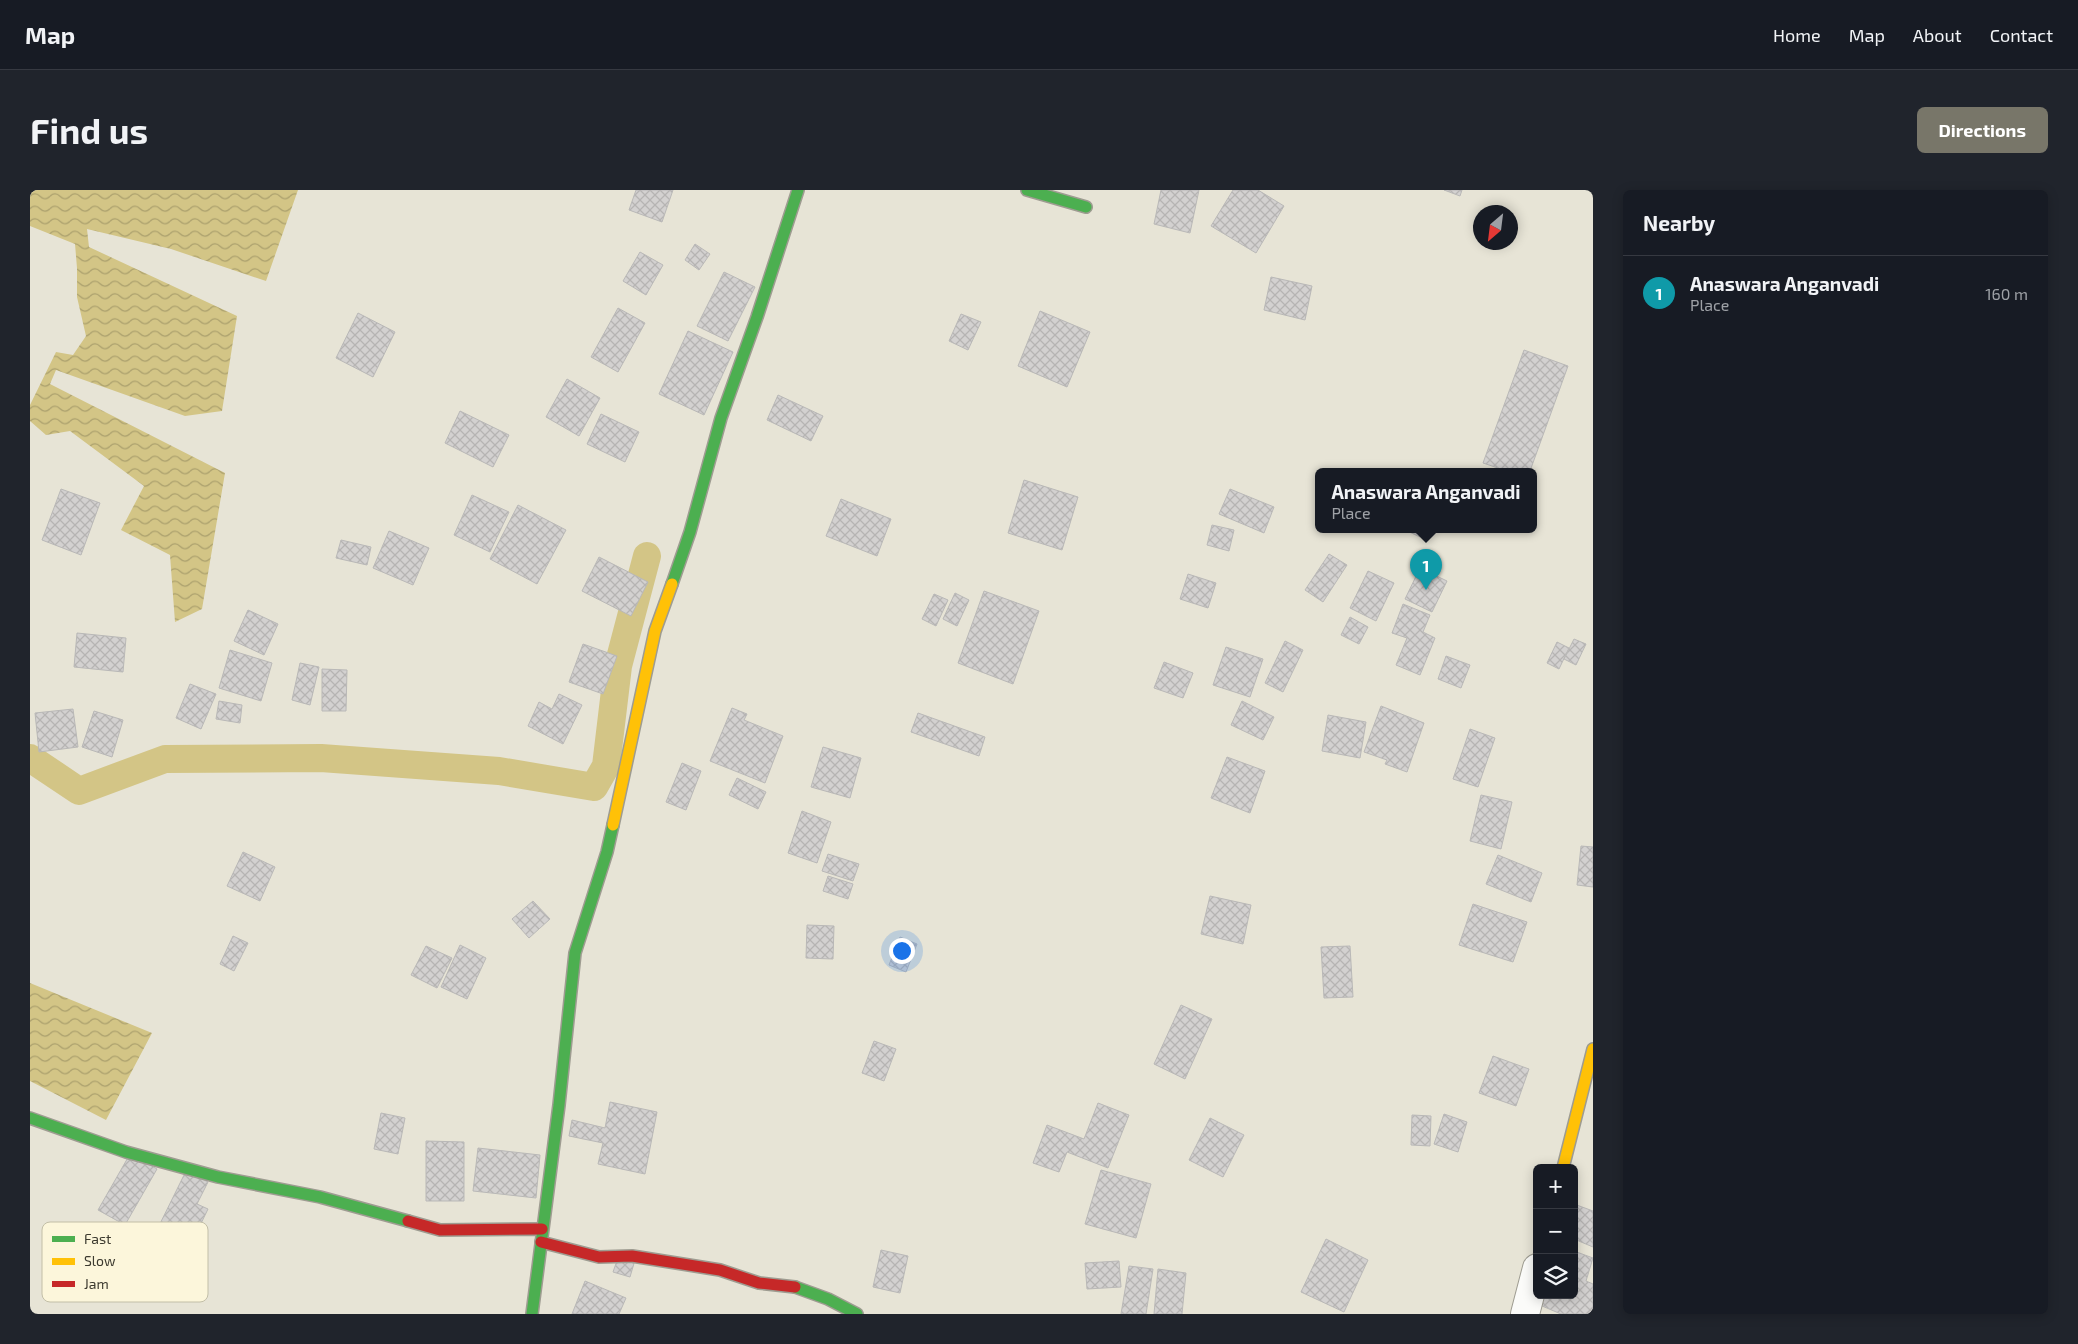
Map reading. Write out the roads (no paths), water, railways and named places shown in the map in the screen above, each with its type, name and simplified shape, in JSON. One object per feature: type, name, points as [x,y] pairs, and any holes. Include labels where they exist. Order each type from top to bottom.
[{"type":"street","points":[[532,1314],[575,953],[607,852],[655,631],[690,532],[721,418],[757,317],[798,190]]},
{"type":"street","points":[[1027,190],[1086,207]]},
{"type":"street","points":[[1563,1164],[1593,1049]]},
{"type":"street","points":[[30,1118],[126,1152],[218,1177],[320,1197],[440,1230],[542,1229]]},
{"type":"street","points":[[541,1242],[599,1257],[632,1256],[720,1270],[759,1283],[789,1285],[828,1299],[857,1314]]},
{"type":"street","points":[[1525,1314],[1533,1283]]},
{"type":"water","points":[[30,190],[298,190],[266,281],[171,249],[87,229],[89,247],[237,316],[222,411],[185,416],[56,370],[50,384],[225,473],[202,609],[175,622],[170,555],[121,530],[144,486],[70,431],[46,435],[30,421],[30,405],[56,352],[73,355],[86,336],[77,297],[75,244],[30,226]]},
{"type":"water","points":[[30,983],[152,1033],[106,1120],[30,1081]]},
{"type":"waterway","points":[[30,758],[79,791],[165,759],[321,758],[499,771],[594,787],[606,766],[618,666],[647,556]]},
{"type":"place","name":"Anaswara Anganvadi","points":[[1426,590]]}]
